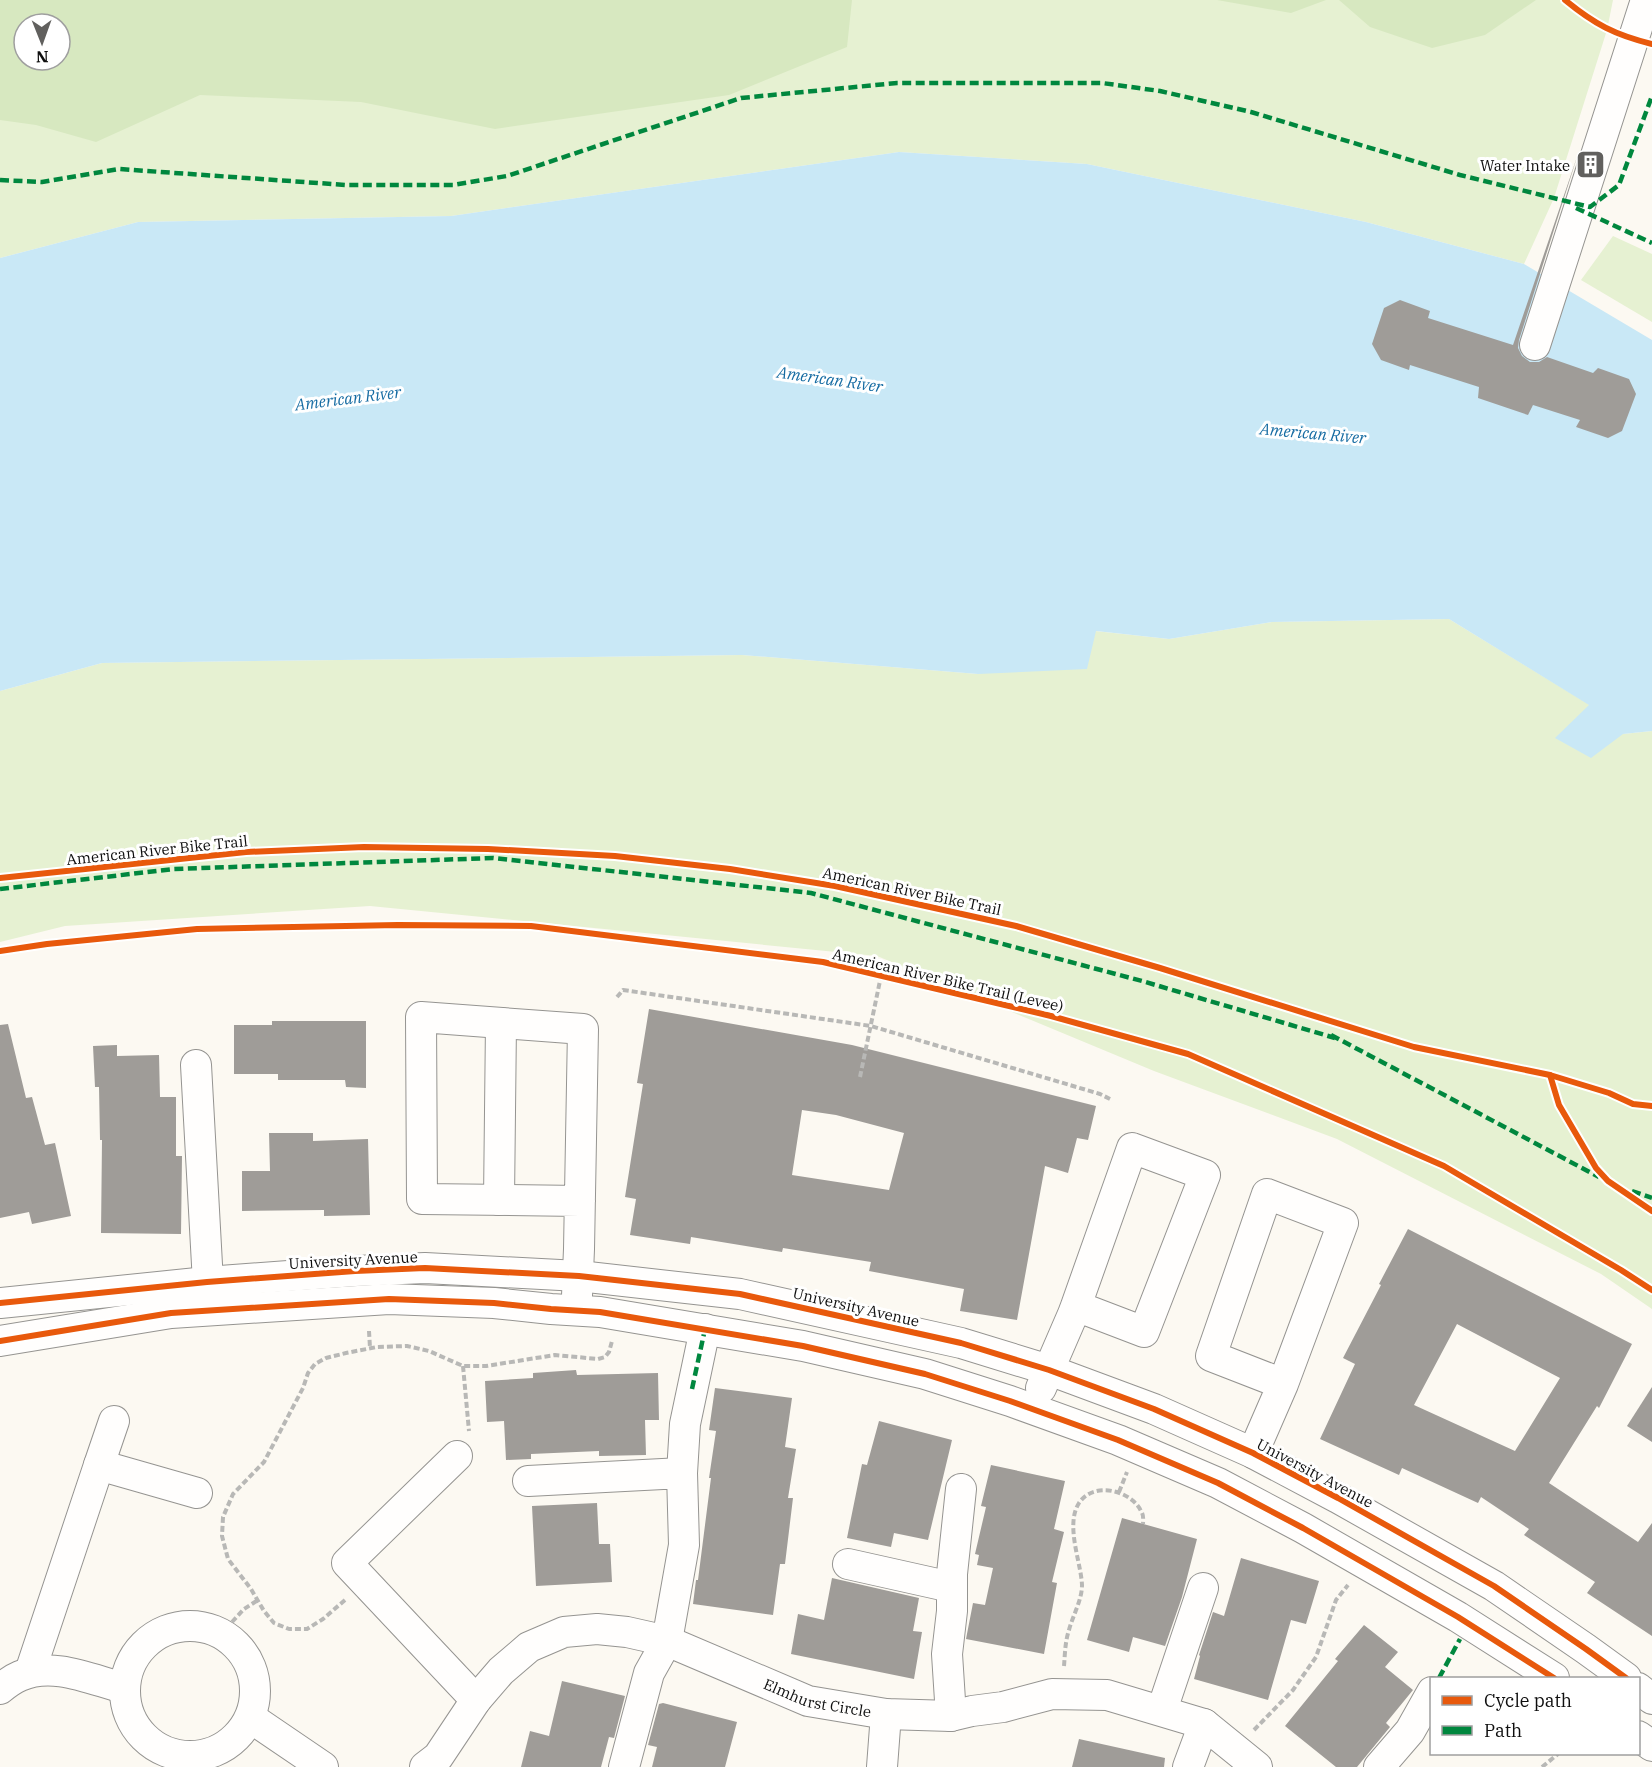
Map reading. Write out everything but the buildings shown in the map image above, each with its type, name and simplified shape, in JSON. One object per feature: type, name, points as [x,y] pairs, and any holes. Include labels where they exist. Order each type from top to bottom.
[{"type":"street","points":[[1535,345],[1646,0]]},
{"type":"street","points":[[576,1311],[579,1276],[584,1029],[421,1017],[422,1199],[580,1201]]},
{"type":"street","points":[[499,1200],[501,1023]]},
{"type":"street","points":[[196,1065],[208,1296]]},
{"type":"street","points":[[1032,1409],[1076,1305],[1132,1148],[1205,1175],[1144,1332],[1076,1305]]},
{"type":"street","points":[[1253,1453],[1282,1384],[1343,1223],[1267,1194],[1211,1356],[1282,1384]]},
{"type":"street","name":"University Avenue","points":[[0,1341],[171,1312],[208,1296],[355,1271],[425,1268],[579,1276],[740,1294],[961,1343],[1049,1370],[1154,1409],[1253,1453],[1494,1586],[1625,1677]]},
{"type":"street","name":"University Avenue","points":[[0,1303],[208,1296],[494,1303],[600,1312],[705,1329],[803,1346],[925,1374],[1118,1440],[1218,1484],[1303,1528],[1458,1617],[1552,1677]]},
{"type":"street","points":[[624,1767],[649,1673],[667,1641],[684,1545],[682,1473],[685,1424],[705,1329]]},
{"type":"street","points":[[30,1672],[114,1421]]},
{"type":"street","points":[[456,1456],[347,1563],[476,1700]]},
{"type":"street","points":[[99,1465],[197,1493]]},
{"type":"street","points":[[528,1481],[682,1473]]},
{"type":"street","points":[[951,1716],[947,1654],[961,1489]]},
{"type":"street","points":[[848,1564],[951,1587]]},
{"type":"street","points":[[1162,1710],[1203,1588]]},
{"type":"street","points":[[182,1626],[205,1627],[226,1636],[243,1652],[253,1672],[256,1695],[251,1718],[235,1740],[210,1753],[152,1757],[143,1737],[132,1722],[126,1706],[124,1688],[129,1666],[142,1647],[160,1633],[182,1626]]},
{"type":"street","name":"Elmhurst Circle","points":[[425,1767],[438,1757],[476,1700],[501,1671],[529,1647],[564,1632],[597,1629],[667,1641],[808,1701],[886,1714],[951,1716],[1004,1707],[1052,1694],[1107,1695],[1203,1724],[1246,1758]]},
{"type":"street","points":[[0,1689],[19,1676],[49,1670],[124,1688]]},
{"type":"street","points":[[1640,1690],[1652,1699]]},
{"type":"street","points":[[1379,1767],[1410,1731],[1430,1694]]},
{"type":"street","points":[[882,1767],[886,1714]]},
{"type":"street","points":[[251,1718],[323,1767]]},
{"type":"street","points":[[1188,1767],[1203,1724]]},
{"type":"path","points":[[860,1077],[881,976]]},
{"type":"path","points":[[617,997],[623,990],[871,1026],[1100,1094],[1110,1099]]},
{"type":"path","points":[[369,1331],[370,1348]]},
{"type":"path","points":[[365,1582],[323,1620],[307,1629],[289,1629],[274,1623],[264,1611],[243,1577],[228,1559],[222,1536],[223,1517],[233,1494],[264,1462],[303,1388],[308,1373],[315,1364],[326,1358],[370,1348],[407,1346],[429,1351],[463,1366],[486,1366],[555,1355],[597,1359],[605,1357],[609,1352],[612,1340]]},
{"type":"path","points":[[456,1456],[469,1440],[463,1366]]},
{"type":"path","points":[[1119,1492],[1127,1471]]},
{"type":"path","points":[[1064,1694],[1065,1648],[1082,1587],[1075,1546],[1074,1519],[1078,1504],[1086,1495],[1100,1491],[1119,1492],[1132,1499],[1143,1512],[1143,1524]]},
{"type":"path","points":[[1246,1758],[1316,1657],[1336,1600],[1353,1580]]},
{"type":"path","points":[[232,1622],[258,1600]]},
{"type":"path","points":[[1542,1767],[1557,1755]]},
{"type":"green space","points":[[0,0],[1613,0],[1607,30],[1554,198],[1524,264],[1366,222],[1087,164],[899,152],[451,216],[138,222],[0,258]]},
{"type":"green space","points":[[0,0],[852,0],[847,47],[729,95],[495,129],[361,102],[200,95],[96,142],[36,125],[0,120]]},
{"type":"green space","points":[[1217,0],[1326,0],[1291,13]]},
{"type":"green space","points":[[1339,0],[1536,0],[1485,35],[1432,48],[1370,27]]},
{"type":"green space","points":[[1613,236],[1652,254],[1652,322],[1581,280]]},
{"type":"green space","points":[[1449,619],[1590,705],[1623,734],[1652,731],[1652,1309],[1601,1274],[1337,1139],[1154,1071],[877,956],[370,906],[65,926],[0,942],[0,691],[102,663],[742,655],[978,674],[1095,631],[1169,639],[1272,622]]},
{"type":"water","name":"American River","points":[[899,152],[1087,164],[1366,222],[1524,264],[1652,340],[1652,731],[1623,734],[1591,758],[1555,738],[1589,705],[1449,619],[1272,622],[1169,639],[1096,631],[1087,669],[978,674],[742,655],[102,663],[0,691],[0,258],[138,222],[451,216]]},
{"type":"marked path","points":[[0,180],[42,182],[119,169],[346,185],[453,185],[507,176],[741,98],[897,83],[1102,83],[1160,91],[1251,112],[1460,175],[1590,207],[1619,185],[1652,96]]},
{"type":"marked path","points":[[1576,208],[1652,243]]},
{"type":"marked path","points":[[0,889],[174,869],[493,858],[811,893],[1142,981],[1335,1038]]},
{"type":"marked path","points":[[1331,1035],[1599,1177]]},
{"type":"marked path","points":[[1632,1191],[1652,1198]]},
{"type":"marked path","points":[[692,1389],[705,1329]]},
{"type":"marked path","points":[[1440,1677],[1460,1639]]},
{"type":"cycle path","points":[[1565,0],[1606,28],[1652,44]]},
{"type":"cycle path","name":"American River Bike Trail","points":[[0,878],[246,852],[364,847],[488,849],[615,856],[730,869],[835,886],[1016,926],[1414,1047],[1550,1075],[1609,1093],[1633,1104],[1652,1106]]},
{"type":"cycle path","name":"American River Bike Trail (Levee)","points":[[0,951],[197,929],[398,925],[531,926],[823,962],[1051,1016],[1188,1054],[1444,1166],[1652,1290]]},
{"type":"cycle path","points":[[1550,1075],[1559,1105],[1596,1168],[1608,1181],[1652,1211]]},
{"type":"cycle path","points":[[0,1303],[207,1282],[425,1268],[579,1276],[740,1294],[961,1343],[1049,1370],[1154,1409],[1253,1453],[1494,1586],[1625,1677]]},
{"type":"cycle path","points":[[0,1341],[171,1313],[389,1299],[494,1303],[600,1312],[803,1346],[925,1374],[1010,1401],[1118,1440],[1218,1483],[1303,1528],[1458,1617],[1552,1677]]},
{"type":"place","name":"Water Intake","points":[[1591,165]]}]
